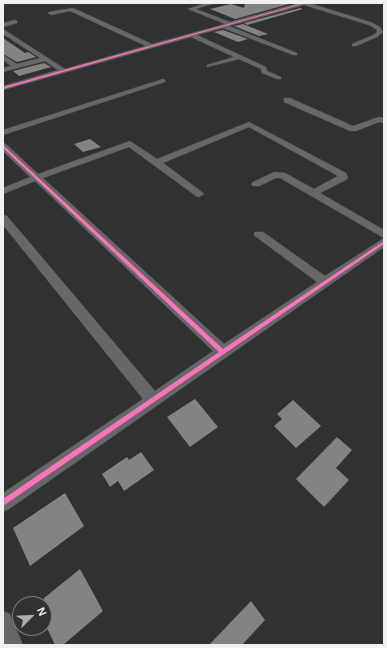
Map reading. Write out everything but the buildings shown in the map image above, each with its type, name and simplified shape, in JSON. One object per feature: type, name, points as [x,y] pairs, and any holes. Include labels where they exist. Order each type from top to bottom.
[{"type":"street","points":[[212,3],[191,9],[230,24]]},
{"type":"street","points":[[3,88],[304,3],[371,24],[378,28],[380,32],[375,36],[354,45]]},
{"type":"street","points":[[272,5],[284,9]]},
{"type":"street","points":[[51,13],[71,10],[151,46]]},
{"type":"street","points":[[3,25],[16,22]]},
{"type":"street","points":[[223,26],[295,54]]},
{"type":"street","points":[[3,31],[64,71]]},
{"type":"street","points":[[191,36],[264,68],[264,72],[279,78]]},
{"type":"street","points":[[3,57],[16,67]]},
{"type":"street","points":[[209,66],[238,57]]},
{"type":"street","points":[[3,70],[45,59]]},
{"type":"street","points":[[3,133],[163,81]]},
{"type":"street","points":[[287,100],[353,129],[379,119],[384,121]]},
{"type":"street","points":[[156,163],[249,124],[343,175],[343,178],[314,194]]},
{"type":"street","points":[[3,191],[37,177],[130,144],[199,194]]},
{"type":"street","points":[[3,146],[223,352]]},
{"type":"street","points":[[256,184],[274,176],[282,175],[384,234]]},
{"type":"street","points":[[3,218],[153,400]]},
{"type":"street","points":[[259,234],[325,282]]},
{"type":"street","points":[[3,503],[384,242]]},
{"type":"street","points":[[3,621],[13,645]]},
{"type":"cycle path","points":[[3,88],[305,3]]},
{"type":"cycle path","points":[[3,146],[223,352]]},
{"type":"cycle path","points":[[3,503],[384,242]]}]
